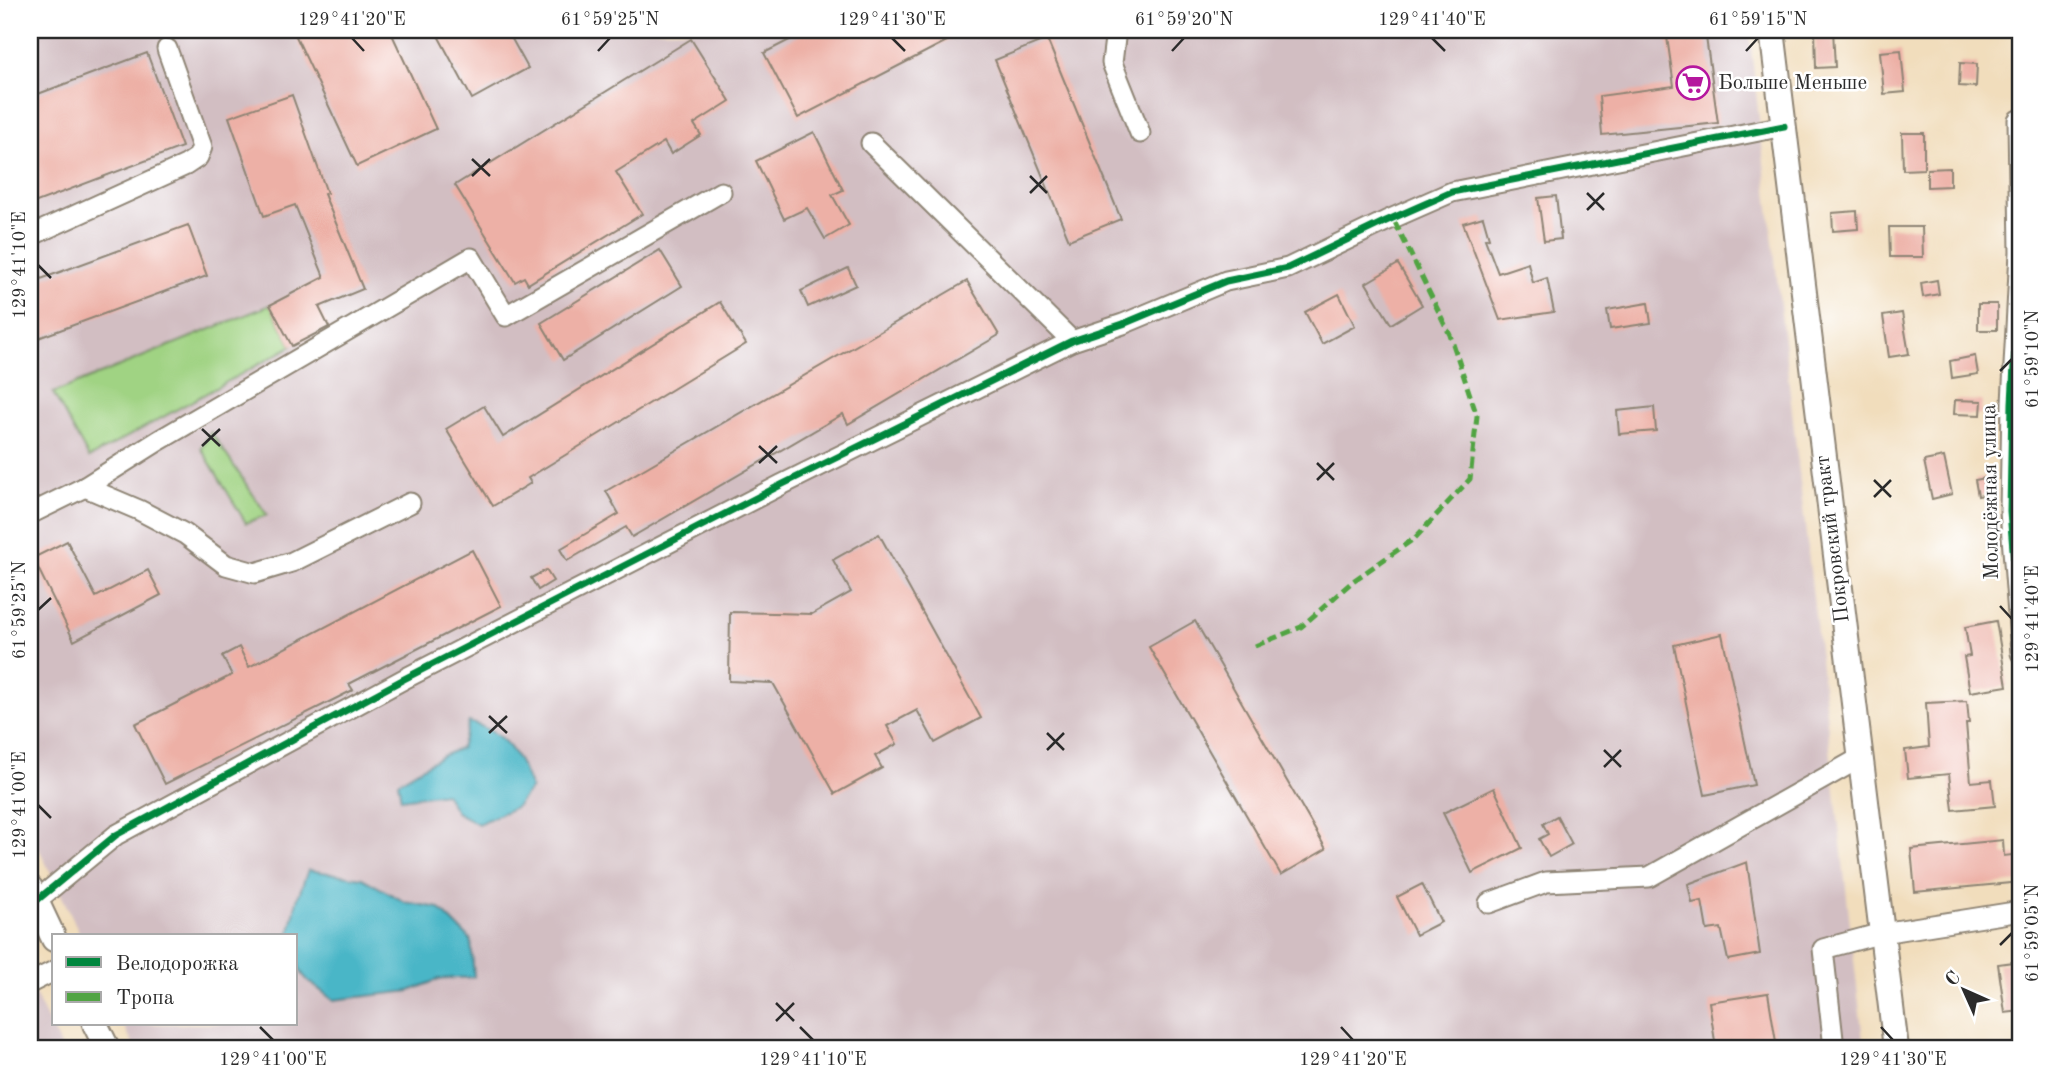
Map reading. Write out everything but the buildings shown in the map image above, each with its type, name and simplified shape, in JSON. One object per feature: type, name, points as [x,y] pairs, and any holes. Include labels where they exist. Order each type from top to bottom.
[{"type":"main road","name":"Покровский тракт","points":[[1772,30],[1896,1048]]},
{"type":"main road","points":[[33,894],[52,935]]},
{"type":"main road","points":[[96,1026],[107,1048]]},
{"type":"street","points":[[1116,30],[1112,63],[1140,133]]},
{"type":"street","points":[[30,236],[186,165],[198,157],[202,148],[167,49]]},
{"type":"street","name":"Молодёжная улица","points":[[2018,120],[2020,252],[2012,403],[2010,512],[2021,653]]},
{"type":"street","points":[[33,894],[116,835],[404,680],[781,485],[1072,341],[1123,324],[1226,281],[1288,268],[1386,220],[1452,192],[1784,126]]},
{"type":"street","points":[[871,143],[1072,341]]},
{"type":"street","points":[[30,514],[85,487],[158,441],[471,258],[506,317],[721,192]]},
{"type":"street","points":[[85,487],[139,510],[185,534],[226,565],[255,573],[292,562],[410,503]]},
{"type":"street","points":[[1489,903],[1546,882],[1649,877],[1860,758]]},
{"type":"street","points":[[1833,1048],[1823,949],[1882,933],[2021,911]]},
{"type":"street","points":[[30,983],[52,972]]},
{"type":"shaded area","points":[[30,30],[1749,30],[1864,1048],[135,1048],[124,1026],[298,1026],[298,934],[80,934],[30,830]]},
{"type":"shaded area","points":[[30,984],[61,1048],[30,1048]]},
{"type":"green space","points":[[270,305],[292,346],[89,458],[53,393]]},
{"type":"green space","points":[[211,432],[267,515],[246,523],[201,448]]},
{"type":"water","points":[[469,722],[493,732],[515,755],[531,788],[516,807],[478,824],[456,812],[445,793],[401,799],[398,782],[461,748]]},
{"type":"water","points":[[308,870],[362,878],[405,902],[439,908],[471,940],[474,977],[439,979],[410,991],[333,1000],[303,975],[298,964],[298,934],[289,934],[297,900]]},
{"type":"marked path","points":[[1255,646],[1301,627],[1353,581],[1415,538],[1470,479],[1477,416],[1450,335],[1393,218]]},
{"type":"cycle path","points":[[2018,120],[2020,252],[2012,403],[2010,511],[2021,653]]},
{"type":"cycle path","points":[[36,901],[116,835],[404,679],[781,485],[1072,341],[1123,324],[1226,281],[1288,268],[1452,192],[1784,126]]},
{"type":"place","name":"Больше Меньше","points":[[1693,83]]}]
